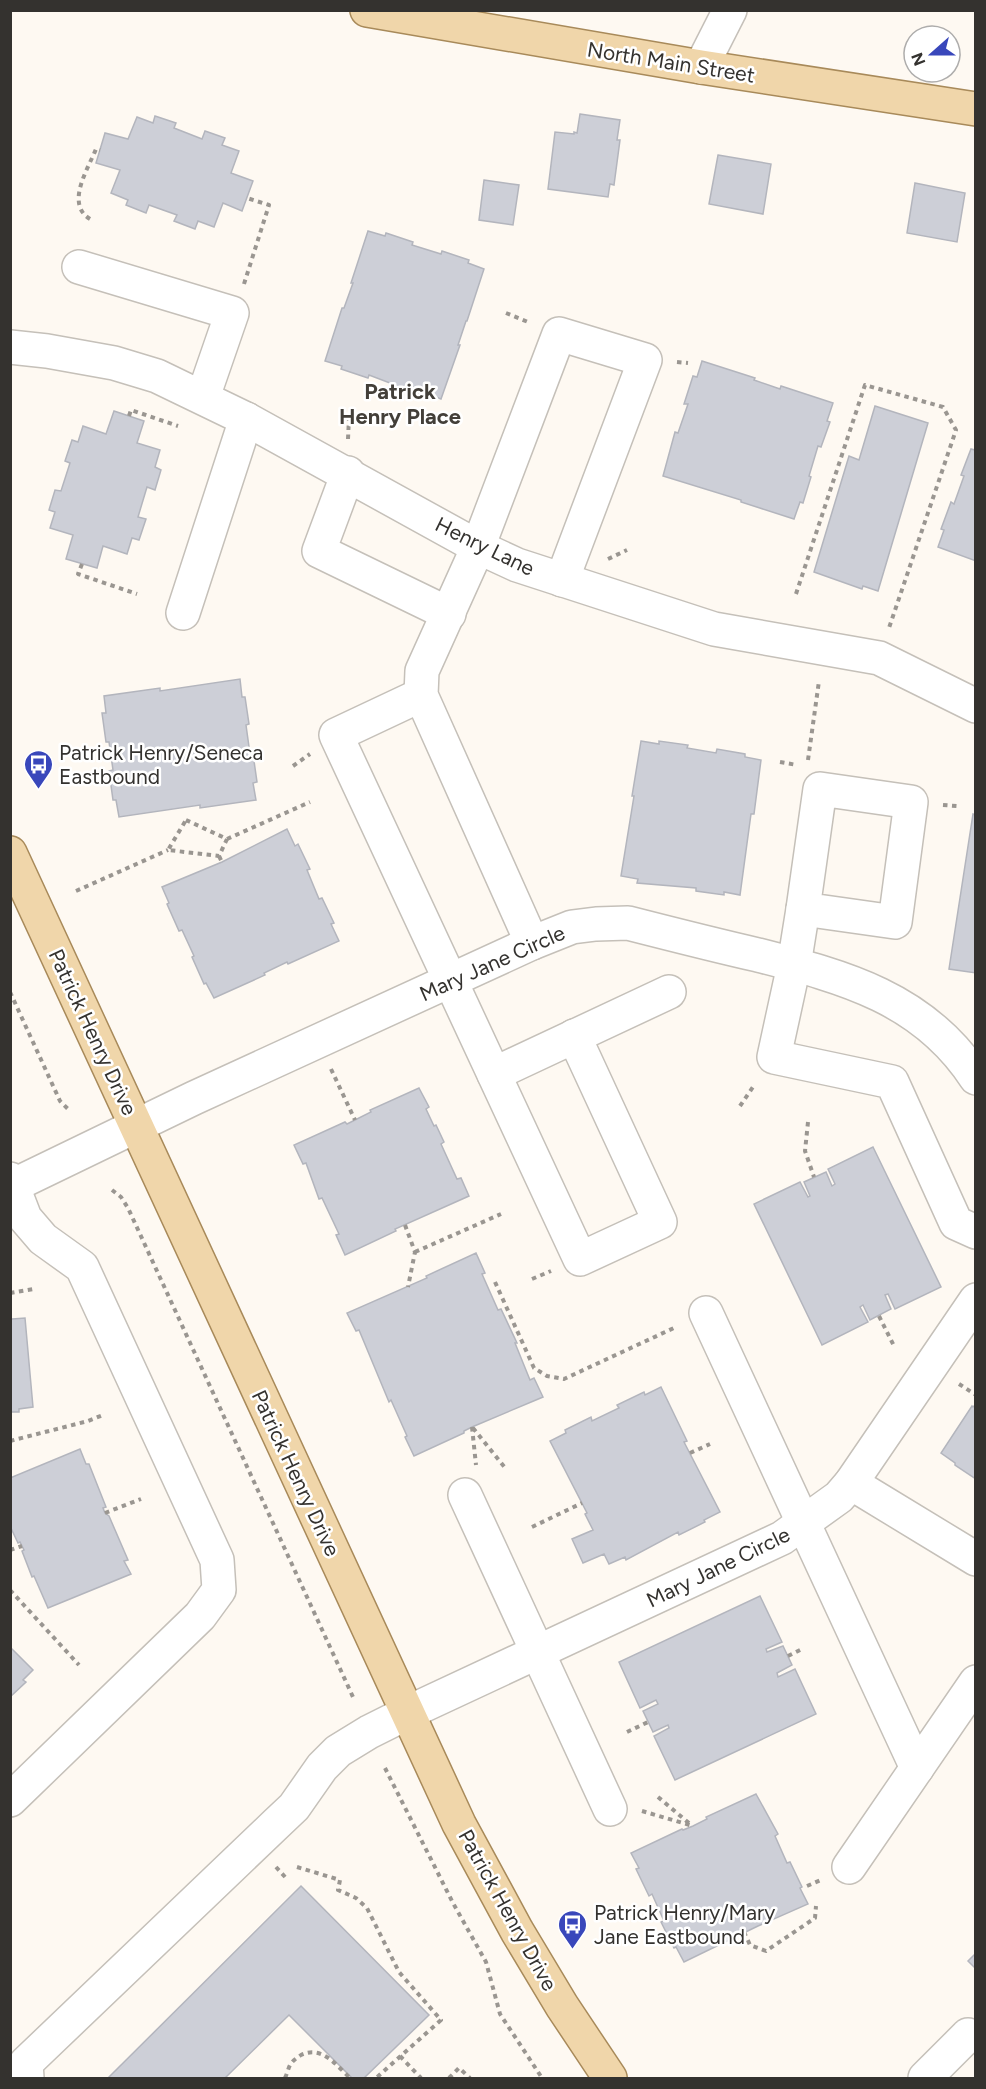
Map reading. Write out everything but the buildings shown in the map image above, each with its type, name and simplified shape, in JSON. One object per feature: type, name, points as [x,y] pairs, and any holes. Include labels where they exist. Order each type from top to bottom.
[{"type":"main road","name":"North Main Street","points":[[367,10],[413,15],[701,67],[975,109]]},
{"type":"main road","name":"Patrick Henry Drive","points":[[10,853],[459,1824],[562,2006],[610,2079]]},
{"type":"street","points":[[701,67],[730,10]]},
{"type":"street","points":[[79,267],[232,313],[203,397]]},
{"type":"street","points":[[532,943],[421,695],[422,671],[478,547],[559,334],[645,360],[562,580]]},
{"type":"street","name":"Henry Lane","points":[[10,347],[114,363],[157,376],[246,419],[348,473],[478,547],[517,565],[714,629],[879,657],[975,706]]},
{"type":"street","points":[[183,613],[246,419]]},
{"type":"street","points":[[348,473],[319,551],[449,614]]},
{"type":"street","points":[[421,695],[336,735],[580,1259],[660,1222],[573,1036]]},
{"type":"street","points":[[803,909],[895,922],[911,802],[820,789],[794,965],[774,1057],[892,1082],[956,1223],[975,1232]]},
{"type":"street","name":"Mary Jane Circle","points":[[11,1184],[532,943],[572,927],[596,924],[628,923],[847,980],[875,991],[918,1016],[973,1069]]},
{"type":"street","points":[[494,1074],[669,992]]},
{"type":"street","points":[[10,1800],[200,1616],[219,1590],[217,1560],[82,1267],[43,1239],[25,1218],[11,1184]]},
{"type":"street","name":"Mary Jane Circle","points":[[27,2079],[26,2063],[294,1807],[322,1767],[338,1751],[407,1713],[759,1550],[803,1525],[839,1497],[851,1483],[975,1300]]},
{"type":"street","points":[[706,1313],[917,1768]]},
{"type":"street","points":[[471,1483],[537,1652],[622,1809]]},
{"type":"street","points":[[851,1483],[975,1559]]},
{"type":"street","points":[[849,1868],[975,1682]]},
{"type":"street","points":[[925,2079],[968,2035]]},
{"type":"path","points":[[90,219],[79,208],[78,200],[80,188],[96,149],[100,150]]},
{"type":"path","points":[[247,198],[269,205],[250,268]]},
{"type":"path","points":[[796,594],[865,385],[943,407],[956,430],[894,612]]},
{"type":"path","points":[[129,416],[131,410],[181,427]]},
{"type":"path","points":[[82,564],[78,574],[137,594]]},
{"type":"path","points":[[780,762],[807,766],[818,689]]},
{"type":"path","points":[[219,856],[228,839],[310,802]]},
{"type":"path","points":[[168,850],[186,820],[228,839]]},
{"type":"path","points":[[76,891],[168,850],[219,856]]},
{"type":"path","points":[[219,856],[222,862]]},
{"type":"path","points":[[10,992],[60,1101],[69,1110]]},
{"type":"path","points":[[330,1068],[356,1120]]},
{"type":"path","points":[[808,1122],[805,1151],[813,1177]]},
{"type":"path","points":[[112,1190],[121,1197],[128,1208],[353,1697]]},
{"type":"path","points":[[415,1252],[501,1214]]},
{"type":"path","points":[[405,1225],[415,1252],[408,1287]]},
{"type":"path","points":[[495,1282],[534,1368],[547,1376],[564,1379],[660,1335]]},
{"type":"path","points":[[10,1293],[34,1289]]},
{"type":"path","points":[[879,1316],[894,1346]]},
{"type":"path","points":[[951,1378],[975,1395]]},
{"type":"path","points":[[10,1441],[103,1416]]},
{"type":"path","points":[[471,1483],[472,1427],[506,1469]]},
{"type":"path","points":[[690,1453],[710,1444]]},
{"type":"path","points":[[105,1513],[141,1499]]},
{"type":"path","points":[[532,1527],[582,1503]]},
{"type":"path","points":[[10,1550],[21,1546]]},
{"type":"path","points":[[10,1590],[79,1665]]},
{"type":"path","points":[[788,1656],[804,1648]]},
{"type":"path","points":[[627,1732],[648,1722]]},
{"type":"path","points":[[386,1768],[453,1903],[486,1962],[500,2014],[542,2079]]},
{"type":"path","points":[[622,1809],[693,1826],[658,1797]]},
{"type":"path","points":[[297,1867],[340,1880],[339,1890],[356,1898],[367,1908],[399,1972],[441,2020],[376,2079]]},
{"type":"path","points":[[744,1932],[750,1945],[766,1951],[815,1918],[816,1906]]},
{"type":"path","points":[[285,2079],[295,2059],[313,2052],[322,2053],[329,2058],[350,2079]]},
{"type":"path","points":[[400,2056],[421,2079]]},
{"type":"path","points":[[449,2079],[459,2068],[470,2079]]},
{"type":"place","name":"Patrick Henry/Seneca Eastbound","points":[[38,790]]},
{"type":"place","name":"Patrick Henry/Mary Jane Eastbound","points":[[573,1950]]},
{"type":"district","name":"Patrick Henry Place","points":[[400,404]]}]
